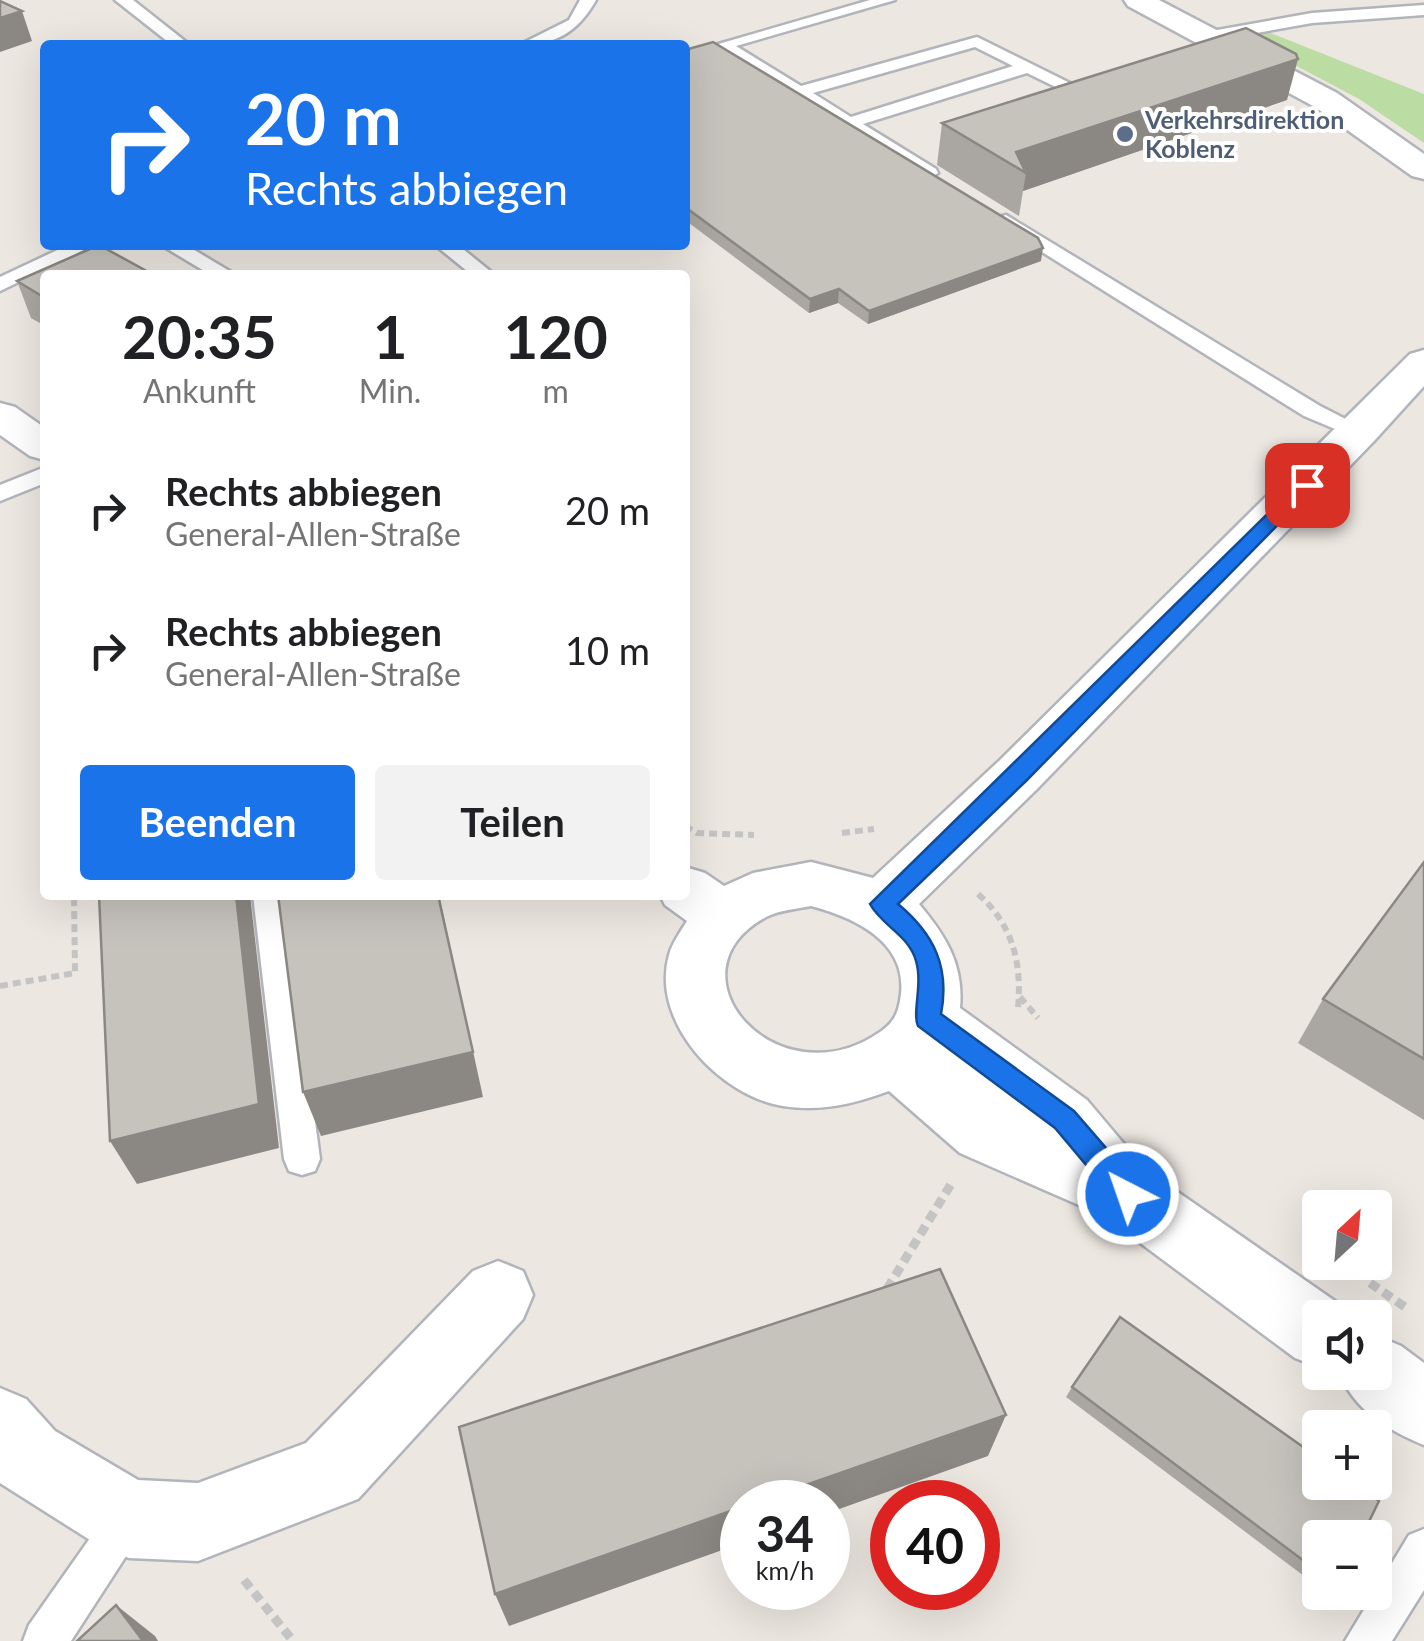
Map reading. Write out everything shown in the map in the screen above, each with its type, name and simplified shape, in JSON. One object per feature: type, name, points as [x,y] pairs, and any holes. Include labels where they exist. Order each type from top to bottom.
[{"type":"street","points":[[1138,0],[1326,100],[1424,170]]},
{"type":"street","points":[[882,904],[1018,775],[1360,432],[1424,362]]},
{"type":"street","points":[[0,416],[40,444]]},
{"type":"street","points":[[786,886],[836,887],[882,904],[908,927],[927,954],[934,987],[911,1038],[864,1074],[828,1082],[791,1080],[756,1067],[726,1048],[706,1022],[695,994],[695,965],[704,938],[704,902],[786,886]]},
{"type":"street","points":[[911,1038],[996,1105],[1302,1319]]},
{"type":"street","points":[[0,1425],[28,1458],[129,1519],[198,1522],[331,1472],[498,1295]]},
{"type":"street","points":[[1392,1384],[1424,1408]]},
{"type":"lane","points":[[123,0],[175,40]]},
{"type":"lane","points":[[538,40],[575,23],[588,0]]},
{"type":"lane","points":[[887,0],[723,45],[848,123],[913,154],[953,188]]},
{"type":"lane","points":[[1206,37],[1312,18],[1424,10]]},
{"type":"lane","points":[[798,92],[977,42],[1085,95],[1049,108]]},
{"type":"lane","points":[[848,123],[1028,67]]},
{"type":"lane","points":[[986,209],[1312,411],[1360,432]]},
{"type":"lane","points":[[0,285],[74,250]]},
{"type":"lane","points":[[180,250],[217,270]]},
{"type":"lane","points":[[452,250],[478,270]]},
{"type":"lane","points":[[0,494],[40,476]]},
{"type":"lane","points":[[271,900],[302,1158]]},
{"type":"lane","points":[[45,1641],[129,1519]]},
{"type":"lane","points":[[1368,1641],[1424,1550]]},
{"type":"path","points":[[0,986],[75,973],[74,900]]},
{"type":"path","points":[[886,1292],[996,1105],[1020,996]]},
{"type":"path","points":[[1366,1280],[1410,1310]]},
{"type":"green space","points":[[1263,30],[1424,94],[1424,143],[1359,99],[1255,44],[1249,36]]},
{"type":"building","points":[[0,1],[22,11],[0,18]]},
{"type":"building","points":[[1246,28],[1296,54],[1298,59],[1016,152],[1026,173],[942,123]]},
{"type":"building","points":[[713,42],[1038,238],[1043,248],[869,311],[839,289],[810,299],[690,211],[690,49]]},
{"type":"building","points":[[88,250],[108,250],[145,270],[42,270]]},
{"type":"building","points":[[40,271],[40,295],[17,281]]},
{"type":"building","points":[[1424,862],[1424,1059],[1323,999]]},
{"type":"building","points":[[99,900],[237,900],[259,1104],[110,1141]]},
{"type":"building","points":[[279,900],[439,900],[473,1052],[303,1092]]},
{"type":"building","points":[[940,1269],[1006,1415],[820,1480],[720,1480],[720,1515],[495,1594],[459,1427]]},
{"type":"building","points":[[1120,1317],[1302,1446],[1302,1500],[1379,1501],[1370,1520],[1302,1520],[1302,1560],[1072,1387]]},
{"type":"building","points":[[116,1605],[143,1641],[77,1641]]},
{"type":"place","name":"Verkehrsdirektion Koblenz","points":[[1125,134]]},
{"type":"route","points":[[1128,1194],[1064,1120],[927,1018],[934,987],[927,954],[908,927],[882,904],[1018,775],[1307,485]]}]
